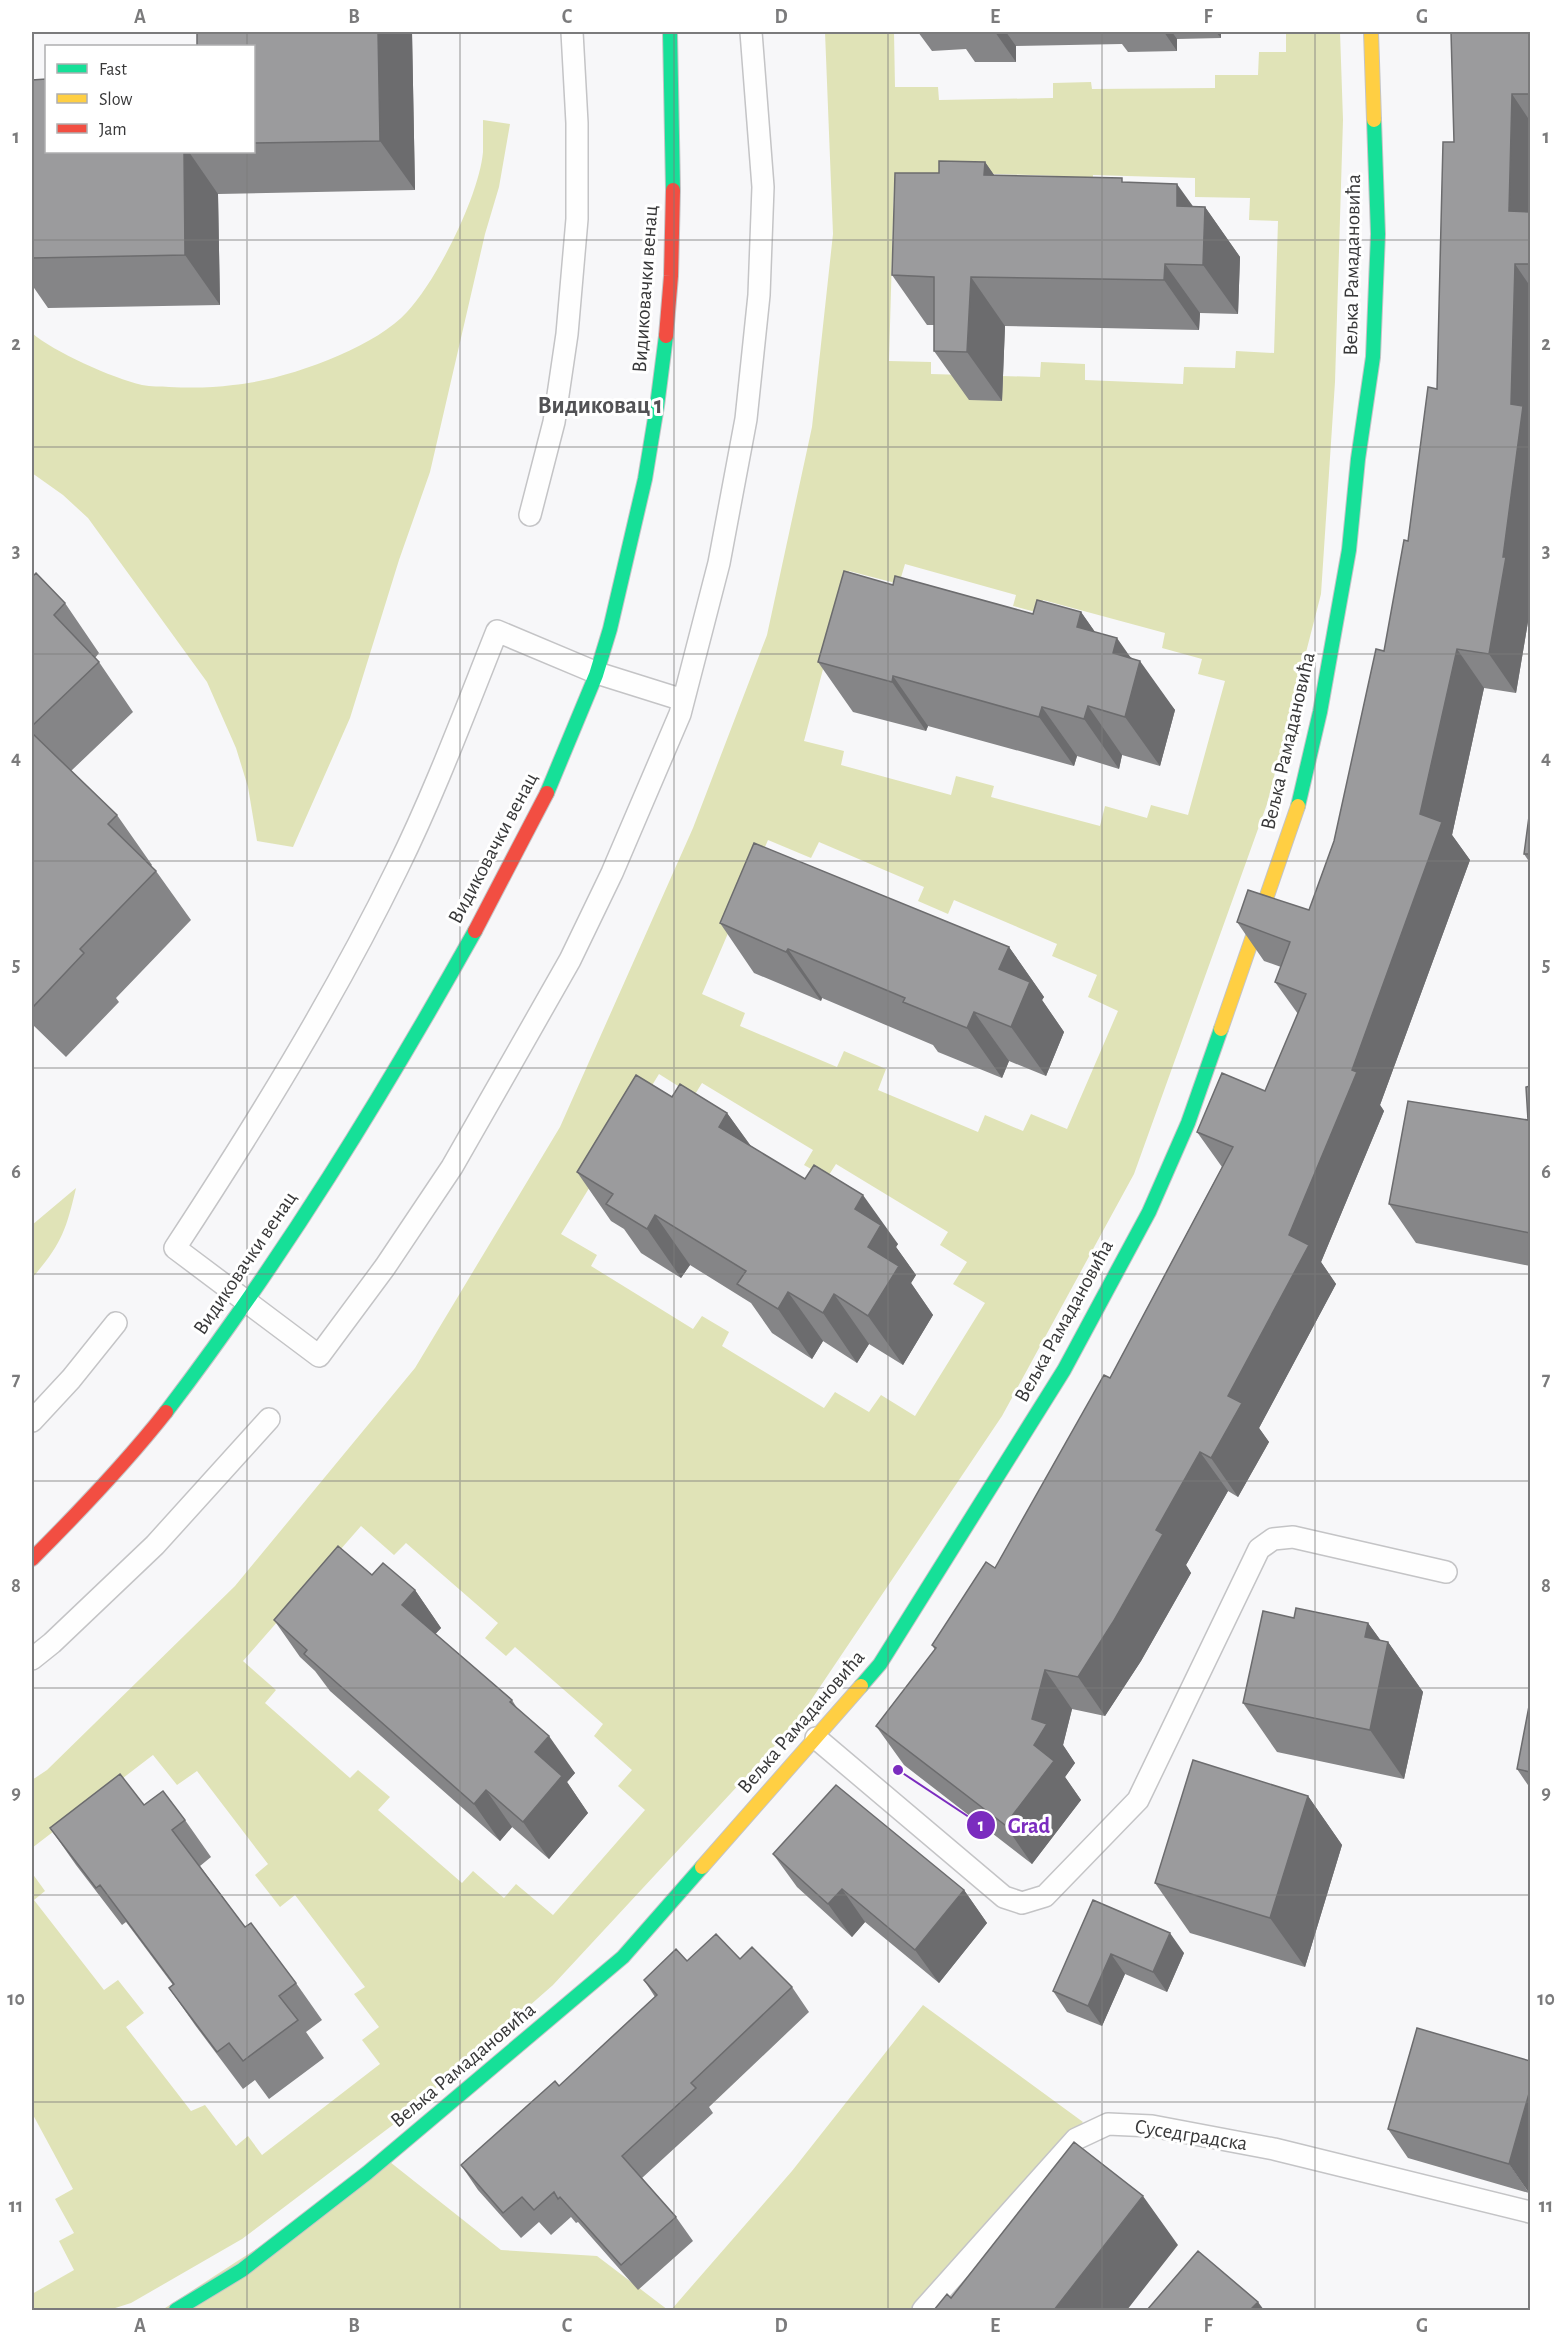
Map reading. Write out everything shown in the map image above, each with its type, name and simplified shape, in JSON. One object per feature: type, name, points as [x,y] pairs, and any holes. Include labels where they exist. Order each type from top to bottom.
[{"type":"street","name":"Видиковачки венац","points":[[32,1558],[53,1539],[133,1452],[248,1301],[317,1194],[451,974],[548,794],[597,673],[615,610],[647,473],[664,355],[671,249],[674,141],[670,32]]},
{"type":"street","name":"Вељка Рамадановића","points":[[176,2310],[242,2270],[367,2173],[623,1957],[880,1664],[1064,1370],[1149,1212],[1188,1123],[1298,807],[1320,712],[1349,550],[1358,459],[1373,357],[1378,234],[1371,32]]},
{"type":"lane","points":[[531,515],[554,422],[569,311],[577,219],[577,123],[572,32]]},
{"type":"lane","points":[[683,700],[597,673],[496,631],[450,750],[398,868],[349,962],[223,1175],[175,1248],[319,1356],[386,1267],[452,1167],[570,960],[612,873],[680,714],[719,563],[746,419],[759,295],[763,187],[751,32]]},
{"type":"lane","points":[[32,1421],[71,1379],[116,1323]]},
{"type":"lane","points":[[32,1659],[52,1643],[155,1545],[269,1419]]},
{"type":"lane","points":[[816,1738],[1004,1897],[1022,1902],[1045,1896],[1138,1800],[1259,1549],[1273,1539],[1293,1537],[1446,1572]]},
{"type":"lane","name":"Суседградска","points":[[923,2310],[1076,2139],[1108,2124],[1152,2126],[1274,2149],[1530,2212]]},
{"type":"green space","points":[[825,32],[894,32],[895,87],[938,87],[939,100],[1053,98],[1053,83],[1091,82],[1092,89],[1215,88],[1215,75],[1258,75],[1259,52],[1286,52],[1286,32],[1340,32],[1343,120],[1335,382],[1321,594],[1267,804],[1134,1174],[1002,1416],[795,1724],[553,1985],[398,2121],[242,2239],[131,2303],[109,2310],[32,2310],[32,2294],[74,2270],[59,2241],[74,2233],[55,2199],[73,2189],[32,2113],[32,1873],[45,1891],[34,1900],[104,1990],[118,1980],[144,2013],[126,2027],[191,2111],[205,2105],[236,2146],[248,2136],[262,2155],[380,2064],[362,2040],[379,2027],[354,1994],[365,1987],[295,1895],[280,1907],[255,1875],[268,1864],[197,1771],[177,1785],[153,1755],[32,1848],[32,1780],[47,1770],[235,1586],[415,1368],[560,1127],[693,828],[767,635],[812,427],[833,234]],"holes":[[[939,172],[1057,176],[1092,189],[1093,175],[1195,178],[1195,197],[1250,198],[1249,220],[1278,221],[1274,353],[1236,351],[1235,368],[1184,367],[1183,384],[1085,380],[1085,364],[1041,362],[1040,377],[931,374],[931,362],[889,361],[894,184],[938,185]],[[905,564],[1016,595],[1013,606],[1039,613],[1043,600],[1165,633],[1162,648],[1202,659],[1198,674],[1225,681],[1188,815],[1151,805],[1147,818],[1105,806],[1100,826],[991,797],[994,786],[956,776],[951,795],[841,765],[844,751],[804,741],[849,571],[899,584]],[[768,840],[811,858],[819,842],[924,887],[918,901],[948,914],[954,900],[1057,944],[1052,956],[1097,975],[1088,997],[1118,1011],[1067,1129],[1031,1114],[1023,1131],[985,1115],[978,1132],[878,1090],[886,1069],[844,1051],[837,1067],[740,1026],[745,1013],[702,994]],[[659,1074],[694,1096],[702,1083],[813,1150],[804,1165],[827,1178],[836,1164],[948,1232],[940,1245],[967,1262],[953,1284],[985,1303],[915,1416],[881,1395],[869,1412],[835,1392],[824,1408],[722,1346],[729,1332],[702,1316],[693,1329],[591,1266],[597,1255],[561,1234]],[[361,1526],[394,1555],[406,1543],[498,1623],[485,1638],[506,1656],[515,1647],[603,1724],[594,1736],[632,1770],[618,1786],[645,1810],[553,1915],[516,1884],[504,1898],[473,1871],[462,1883],[378,1810],[390,1797],[358,1770],[350,1778],[265,1703],[276,1690],[243,1661]]]},
{"type":"green space","points":[[483,120],[510,124],[499,187],[485,234],[430,472],[399,560],[350,718],[293,847],[257,841],[248,787],[236,748],[207,682],[88,518],[63,495],[32,473],[32,333],[84,364],[115,377],[142,385],[185,388],[225,386],[276,377],[326,361],[350,350],[392,326],[419,298],[431,280],[455,236],[474,191],[483,152]]},
{"type":"green space","points":[[76,1188],[61,1237],[50,1256],[32,1278],[32,1225]]},
{"type":"green space","points":[[923,2005],[1083,2122],[913,2310],[671,2310],[792,2171]]},
{"type":"green space","points":[[390,2162],[501,2250],[597,2256],[668,2310],[162,2310]]},
{"type":"building","points":[[197,32],[378,32],[380,141],[255,143],[255,45],[197,45]]},
{"type":"building","points":[[1451,32],[1530,32],[1530,94],[1512,94],[1509,211],[1530,212],[1530,264],[1515,264],[1511,404],[1523,406],[1503,557],[1506,557],[1489,654],[1457,649],[1420,814],[1442,822],[1352,1070],[1357,1072],[1289,1235],[1309,1245],[1228,1396],[1242,1403],[1211,1458],[1200,1452],[1156,1530],[1163,1534],[1113,1622],[1078,1677],[1045,1670],[1032,1719],[1047,1724],[1034,1745],[1054,1761],[1005,1825],[876,1726],[936,1648],[932,1645],[986,1562],[995,1568],[1104,1375],[1110,1378],[1233,1147],[1197,1132],[1222,1073],[1265,1091],[1306,994],[1275,982],[1290,942],[1237,922],[1248,890],[1309,910],[1334,841],[1376,649],[1384,651],[1404,540],[1408,541],[1428,387],[1437,389],[1443,142],[1454,142]]},
{"type":"building","points":[[45,79],[45,153],[184,153],[185,255],[32,258],[32,80]]},
{"type":"building","points":[[939,161],[985,162],[984,175],[1122,178],[1122,182],[1177,184],[1177,206],[1205,207],[1203,265],[1165,264],[1164,280],[971,277],[967,352],[934,351],[934,277],[892,275],[895,173],[939,173]]},
{"type":"building","points":[[844,571],[893,585],[895,576],[1033,614],[1037,600],[1081,612],[1077,627],[1117,638],[1113,653],[1140,661],[1125,717],[1088,706],[1084,719],[1042,707],[1039,717],[893,676],[892,682],[818,662]]},
{"type":"building","points":[[36,573],[65,603],[54,615],[99,662],[32,726],[32,577]]},
{"type":"building","points":[[32,733],[117,815],[108,824],[156,871],[80,949],[84,953],[32,1008]]},
{"type":"building","points":[[1530,809],[1530,854],[1524,854]]},
{"type":"building","points":[[754,843],[1009,947],[999,969],[1030,982],[1011,1027],[974,1012],[967,1028],[903,1002],[905,998],[788,949],[786,952],[720,923]]},
{"type":"building","points":[[636,1075],[672,1097],[680,1084],[727,1113],[719,1127],[805,1179],[814,1165],[863,1195],[855,1209],[881,1225],[868,1247],[899,1266],[868,1316],[834,1294],[823,1313],[788,1292],[778,1309],[737,1284],[746,1271],[655,1215],[647,1229],[606,1204],[613,1194],[577,1172]]},
{"type":"building","points":[[1530,1086],[1530,1233],[1389,1204],[1408,1101],[1528,1120],[1526,1087]]},
{"type":"building","points":[[338,1546],[372,1575],[383,1563],[415,1590],[402,1605],[512,1700],[510,1702],[549,1736],[535,1752],[562,1776],[523,1822],[486,1790],[474,1804],[304,1654],[307,1650],[274,1620]]},
{"type":"building","points":[[1296,1608],[1368,1623],[1365,1637],[1388,1642],[1370,1730],[1243,1703],[1263,1611],[1294,1618]]},
{"type":"building","points":[[1530,1701],[1530,1772],[1517,1769]]},
{"type":"building","points":[[1193,1760],[1308,1796],[1270,1918],[1155,1883]]},
{"type":"building","points":[[120,1774],[144,1805],[163,1791],[185,1820],[172,1830],[245,1927],[251,1923],[296,1983],[279,1996],[298,2020],[243,2061],[229,2043],[217,2052],[169,1988],[174,1984],[100,1885],[96,1888],[50,1828]]},
{"type":"building","points":[[836,1785],[964,1890],[915,1950],[842,1889],[828,1904],[773,1854]]},
{"type":"building","points":[[1093,1900],[1170,1933],[1153,1972],[1111,1954],[1088,2006],[1053,1991]]},
{"type":"building","points":[[716,1934],[740,1959],[752,1947],[792,1987],[691,2083],[696,2088],[622,2156],[676,2217],[621,2265],[554,2192],[534,2210],[522,2197],[503,2213],[461,2165],[555,2081],[559,2086],[657,1995],[644,1980],[676,1949],[687,1961]]},
{"type":"building","points":[[1417,2028],[1530,2061],[1530,2090],[1509,2164],[1388,2129]]},
{"type":"building","points":[[1074,2142],[1143,2196],[1054,2310],[934,2310],[947,2294],[951,2298]]},
{"type":"building","points":[[1198,2251],[1258,2302],[1250,2310],[1147,2310]]},
{"type":"traffic: fast","points":[[670,32],[673,190]]},
{"type":"traffic: fast","points":[[1298,806],[1320,712],[1349,550],[1358,459],[1373,357],[1378,234],[1374,120]]},
{"type":"traffic: fast","points":[[547,793],[596,675],[610,629],[645,479],[666,336]]},
{"type":"traffic: fast","points":[[166,1412],[250,1296],[329,1177],[404,1055],[475,931]]},
{"type":"traffic: fast","points":[[861,1686],[880,1664],[1064,1370],[1149,1212],[1188,1123],[1221,1029]]},
{"type":"traffic: fast","points":[[176,2310],[242,2270],[367,2173],[623,1957],[702,1867]]},
{"type":"traffic: slow","points":[[1371,32],[1374,120]]},
{"type":"traffic: slow","points":[[1221,1029],[1298,806]]},
{"type":"traffic: slow","points":[[702,1867],[861,1686]]},
{"type":"traffic: jam","points":[[666,336],[671,276],[673,190]]},
{"type":"traffic: jam","points":[[475,931],[547,793]]},
{"type":"traffic: jam","points":[[32,1559],[101,1487],[166,1412]]},
{"type":"place","name":"Grad","points":[[898,1770]]},
{"type":"district","name":"Видиковац 1","points":[[600,406]]}]
